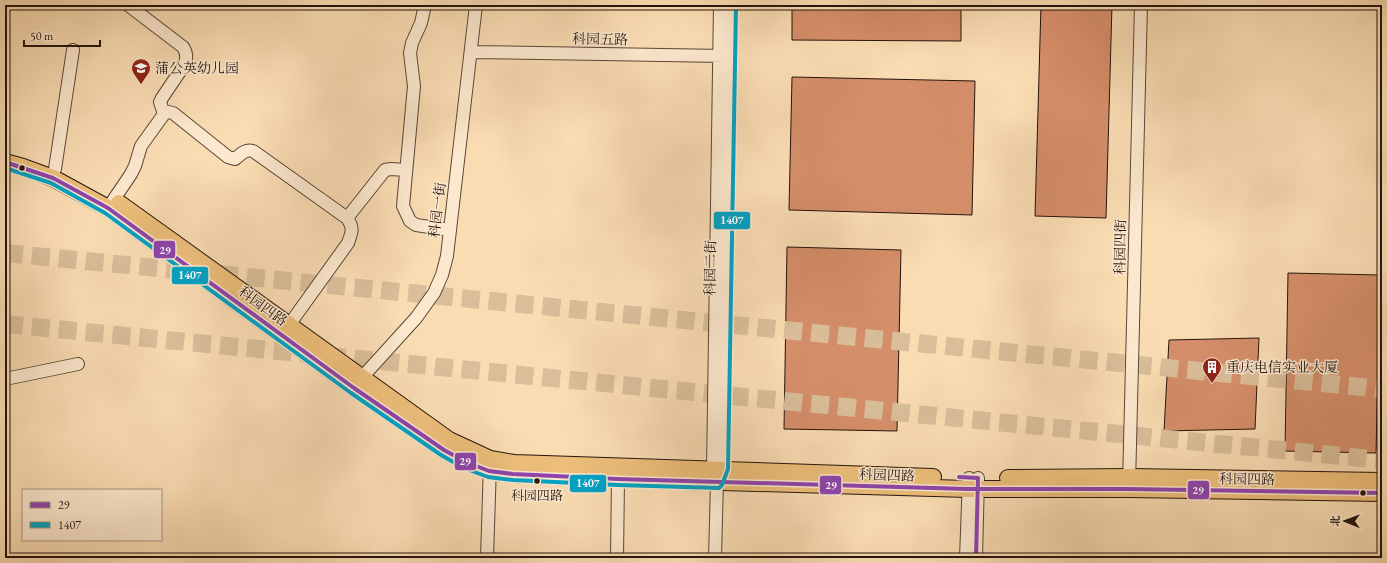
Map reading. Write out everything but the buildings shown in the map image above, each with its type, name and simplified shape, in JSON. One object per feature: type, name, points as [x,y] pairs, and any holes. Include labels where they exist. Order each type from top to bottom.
[{"type":"main road","name":"科园四路","points":[[5,151],[24,156],[91,186],[111,204],[357,383],[444,450],[466,462],[490,465],[513,474],[618,479],[717,473]]},
{"type":"main road","name":"科园四路","points":[[5,162],[53,178],[111,204],[289,326],[357,383]]},
{"type":"main road","name":"科园四路","points":[[490,465],[514,462],[717,473],[973,483],[1382,481]]},
{"type":"main road","name":"科园四路","points":[[1129,483],[1382,493]]},
{"type":"street","points":[[128,5],[183,47],[186,51],[185,64],[160,102],[164,114]]},
{"type":"street","points":[[425,5],[421,23],[412,43],[410,53],[414,86],[403,206],[410,221],[416,225],[450,230]]},
{"type":"street","name":"科园一街","points":[[357,383],[416,318],[434,293],[442,275],[446,262],[476,5]]},
{"type":"street","name":"科园二街","points":[[715,558],[723,56],[720,5]]},
{"type":"street","name":"科园二街","points":[[723,56],[730,5]]},
{"type":"street","name":"科园四街","points":[[1129,483],[1141,5]]},
{"type":"street","points":[[54,169],[73,50]]},
{"type":"street","name":"科园五路","points":[[471,52],[723,56]]},
{"type":"street","points":[[111,204],[131,174],[141,146],[164,114],[168,112],[173,113],[228,157],[235,159],[244,151],[253,151],[347,218],[352,225],[348,243],[289,326]]},
{"type":"street","points":[[347,218],[385,170],[406,170]]},
{"type":"street","points":[[5,379],[78,364]]},
{"type":"street","points":[[487,558],[490,465]]},
{"type":"street","points":[[617,558],[618,479]]},
{"type":"street","points":[[966,558],[973,483]]},
{"type":"street","points":[[973,483],[976,558]]},
{"type":"tunnel","points":[[5,253],[1382,389]]},
{"type":"tunnel","points":[[5,324],[1382,460]]},
{"type":"transit line","name":"1407","points":[[5,168],[51,183],[105,213],[351,393],[441,455],[464,468],[488,477],[513,480],[719,488],[722,485],[728,469],[736,5]]},
{"type":"transit line","name":"29","points":[[5,162],[53,178],[108,208],[354,388],[444,450],[466,462],[489,471],[513,474],[618,479],[968,489],[1129,489],[1382,493]]},
{"type":"transit line","name":"29","points":[[959,477],[978,478],[976,558]]},
{"type":"place","name":"蒲公英幼儿园","points":[[141,85]]},
{"type":"place","name":"重庆电信实业大厦","points":[[1212,384]]},
{"type":"place","name":"科园四路","points":[[537,481]]}]
